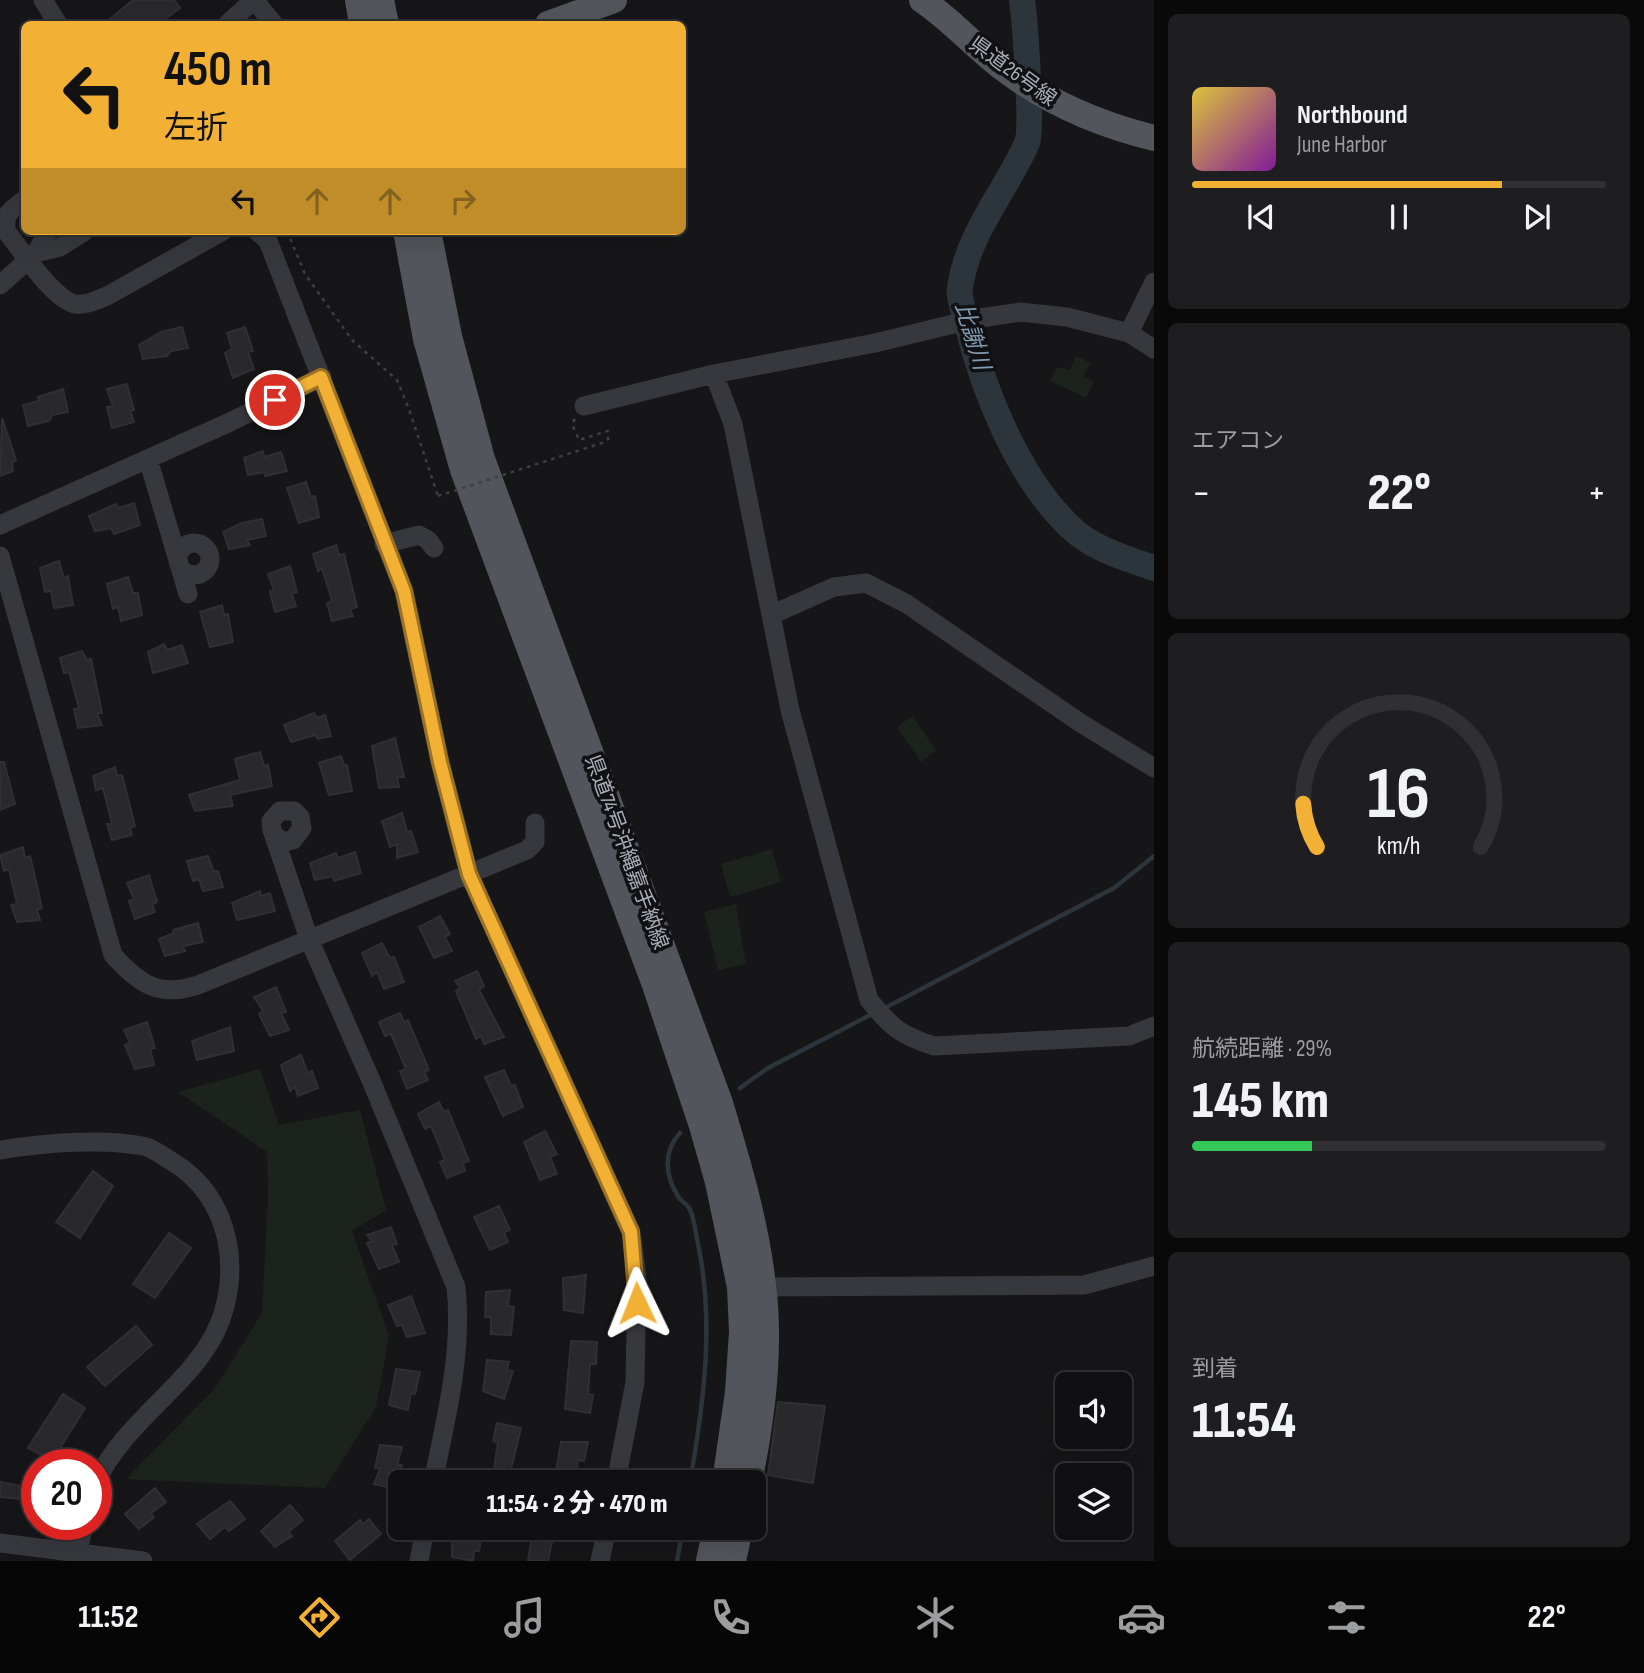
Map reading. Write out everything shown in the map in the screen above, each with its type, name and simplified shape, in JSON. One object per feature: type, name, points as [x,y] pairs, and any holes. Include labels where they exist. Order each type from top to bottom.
[{"type":"main road","points":[[358,0],[362,21]]},
{"type":"main road","points":[[381,0],[385,21]]},
{"type":"main road","points":[[556,21],[614,0]]},
{"type":"main road","name":"県道26号線","points":[[922,0],[982,51],[1055,103],[1108,125],[1154,138]]},
{"type":"main road","name":"県道74号沖縄嘉手納線","points":[[407,235],[426,339],[463,470],[656,985],[702,1126],[733,1246],[752,1287],[742,1332],[738,1392],[727,1470]]},
{"type":"main road","name":"県道74号沖縄嘉手納線","points":[[429,235],[449,336],[482,459],[720,1103],[743,1180],[762,1395],[751,1470]]},
{"type":"main road","points":[[709,1561],[713,1540]]},
{"type":"main road","points":[[733,1561],[737,1540]]},
{"type":"street","points":[[43,0],[56,21]]},
{"type":"street","points":[[230,21],[254,0],[272,21]]},
{"type":"street","points":[[21,202],[7,214],[4,223],[7,232],[32,256],[60,295],[75,304],[91,303],[216,235]]},
{"type":"street","points":[[0,285],[32,256],[45,235]]},
{"type":"street","points":[[32,256],[61,247],[79,235]]},
{"type":"street","points":[[262,235],[268,240],[404,591],[440,762],[469,874],[631,1232],[637,1277],[635,1382],[618,1470]]},
{"type":"street","points":[[1129,333],[1154,282]]},
{"type":"street","points":[[583,406],[714,374],[875,343],[974,318],[1020,312],[1067,317],[1129,333],[1154,349]]},
{"type":"street","points":[[714,374],[733,424],[790,710],[869,1000],[904,1037],[934,1046],[1129,1036],[1154,1026]]},
{"type":"street","points":[[0,525],[321,377]]},
{"type":"street","points":[[148,459],[188,594]]},
{"type":"street","points":[[384,544],[419,535],[428,540],[433,548]]},
{"type":"street","points":[[0,556],[113,955],[130,974],[153,987],[170,992],[198,985],[527,850],[535,842],[536,823]]},
{"type":"street","points":[[771,615],[834,587],[866,583],[907,604],[1079,722],[1154,768]]},
{"type":"street","points":[[272,830],[309,939],[373,1085],[456,1287],[459,1316],[456,1359],[435,1470]]},
{"type":"street","points":[[0,1150],[84,1143],[146,1146],[198,1180],[213,1198],[219,1213],[230,1259],[231,1286],[214,1334],[200,1357],[122,1439],[112,1456]]},
{"type":"street","points":[[752,1287],[1084,1285],[1154,1266]]},
{"type":"street","points":[[78,1552],[81,1540]]},
{"type":"street","points":[[419,1561],[423,1540]]},
{"type":"street","points":[[600,1561],[604,1540]]},
{"type":"street","points":[[0,1543],[143,1561]]},
{"type":"path","points":[[289,235],[305,274],[352,340],[397,380],[439,496],[608,441],[608,431],[579,440],[572,424],[583,406]]},
{"type":"shaded area","points":[[1076,356],[1090,363],[1083,377],[1094,382],[1086,398],[1050,381],[1057,367],[1070,370]]},
{"type":"shaded area","points":[[912,716],[936,750],[921,762],[897,727]]},
{"type":"shaded area","points":[[772,849],[781,882],[730,897],[721,864]]},
{"type":"shaded area","points":[[736,904],[746,964],[718,970],[704,912]]},
{"type":"shaded area","points":[[260,1069],[279,1125],[360,1110],[386,1210],[352,1231],[389,1336],[376,1407],[325,1488],[126,1479],[216,1387],[262,1313],[268,1196],[267,1152],[178,1092]]},
{"type":"building","points":[[133,0],[174,0],[180,8],[162,21],[108,21]]},
{"type":"building","points":[[182,327],[188,348],[171,351],[167,356],[143,359],[139,345],[161,332]]},
{"type":"building","points":[[245,327],[253,351],[248,352],[254,369],[233,378],[225,353],[232,349],[227,333]]},
{"type":"building","points":[[127,384],[134,410],[130,411],[134,422],[112,428],[107,407],[113,406],[107,389]]},
{"type":"building","points":[[63,389],[68,412],[52,415],[49,421],[28,426],[23,405],[39,401],[38,397]]},
{"type":"building","points":[[2,418],[16,460],[12,463],[13,471],[0,476]]},
{"type":"building","points":[[263,451],[264,457],[281,452],[287,471],[265,476],[264,472],[248,475],[244,458]]},
{"type":"building","points":[[306,482],[311,497],[315,496],[319,517],[299,523],[287,488]]},
{"type":"building","points":[[134,503],[140,525],[114,534],[111,528],[95,531],[89,516],[116,504],[119,508]]},
{"type":"building","points":[[262,519],[266,536],[247,540],[250,545],[229,549],[223,532],[242,523]]},
{"type":"building","points":[[336,545],[339,555],[344,554],[357,607],[350,609],[353,616],[332,621],[327,603],[332,601],[322,568],[318,571],[313,554]]},
{"type":"building","points":[[59,561],[64,578],[68,576],[73,605],[54,608],[51,591],[45,592],[40,568]]},
{"type":"building","points":[[290,566],[297,592],[292,594],[296,606],[275,612],[270,591],[274,590],[268,574]]},
{"type":"building","points":[[128,577],[133,593],[138,593],[142,615],[121,621],[118,607],[113,609],[107,584]]},
{"type":"building","points":[[222,605],[224,615],[228,614],[233,642],[210,647],[200,612]]},
{"type":"building","points":[[164,644],[167,650],[182,645],[188,663],[153,673],[148,652]]},
{"type":"building","points":[[82,651],[87,660],[91,659],[102,713],[97,714],[102,725],[78,728],[74,709],[79,708],[69,672],[64,673],[60,658]]},
{"type":"building","points":[[314,713],[317,718],[325,715],[331,736],[318,739],[315,735],[291,742],[284,725]]},
{"type":"building","points":[[395,738],[404,777],[397,777],[399,787],[379,788],[372,746]]},
{"type":"building","points":[[260,752],[264,766],[268,765],[272,786],[230,795],[233,806],[195,811],[189,795],[240,780],[235,759]]},
{"type":"building","points":[[341,756],[344,765],[347,765],[352,791],[329,795],[319,763]]},
{"type":"building","points":[[0,762],[4,762],[15,804],[0,810]]},
{"type":"building","points":[[115,767],[117,776],[122,775],[135,826],[130,828],[132,835],[112,840],[107,824],[112,824],[103,788],[96,790],[93,776]]},
{"type":"building","points":[[402,813],[407,832],[411,831],[418,852],[397,858],[397,844],[390,847],[382,821]]},
{"type":"building","points":[[23,847],[25,858],[30,856],[42,908],[37,910],[40,920],[17,922],[11,905],[17,904],[9,869],[4,871],[0,855]]},
{"type":"building","points":[[355,852],[361,873],[334,881],[333,876],[315,880],[310,863],[336,853],[338,858]]},
{"type":"building","points":[[208,856],[214,872],[218,871],[223,887],[203,891],[199,879],[193,881],[187,861]]},
{"type":"building","points":[[149,875],[157,902],[152,904],[155,912],[135,919],[129,901],[134,899],[127,883]]},
{"type":"building","points":[[260,891],[261,896],[270,893],[275,911],[237,920],[232,903]]},
{"type":"building","points":[[440,916],[450,934],[445,937],[452,951],[434,958],[419,927]]},
{"type":"building","points":[[198,923],[203,942],[183,946],[185,951],[165,956],[159,939],[174,933],[173,930]]},
{"type":"building","points":[[382,943],[390,958],[394,957],[404,982],[384,989],[377,972],[372,976],[362,953]]},
{"type":"building","points":[[477,971],[484,986],[479,990],[504,1037],[484,1044],[481,1036],[476,1039],[456,991],[460,988],[455,981]]},
{"type":"building","points":[[276,987],[286,1012],[281,1013],[289,1030],[270,1036],[259,1014],[263,1011],[254,997]]},
{"type":"building","points":[[400,1013],[404,1022],[408,1020],[429,1070],[424,1072],[428,1080],[407,1089],[400,1071],[406,1069],[391,1034],[385,1036],[379,1022]]},
{"type":"building","points":[[147,1022],[155,1048],[150,1049],[154,1065],[135,1069],[125,1045],[130,1042],[124,1030]]},
{"type":"building","points":[[230,1027],[234,1051],[197,1060],[192,1041]]},
{"type":"building","points":[[301,1055],[308,1073],[312,1071],[318,1088],[298,1096],[295,1087],[290,1091],[281,1065]]},
{"type":"building","points":[[504,1070],[511,1086],[515,1085],[523,1107],[503,1116],[485,1077]]},
{"type":"building","points":[[439,1102],[444,1112],[448,1110],[469,1161],[463,1163],[465,1171],[447,1178],[440,1162],[445,1160],[431,1126],[425,1129],[418,1114]]},
{"type":"building","points":[[545,1131],[557,1154],[550,1157],[557,1174],[540,1180],[524,1142]]},
{"type":"building","points":[[93,1171],[113,1186],[80,1238],[56,1222]]},
{"type":"building","points":[[499,1206],[510,1230],[504,1232],[508,1242],[490,1250],[474,1217]]},
{"type":"building","points":[[391,1227],[397,1244],[392,1245],[399,1262],[379,1269],[367,1243],[372,1241],[367,1235]]},
{"type":"building","points":[[169,1233],[191,1248],[155,1298],[133,1284]]},
{"type":"building","points":[[586,1275],[583,1313],[564,1310],[563,1278]]},
{"type":"building","points":[[510,1290],[508,1306],[514,1307],[511,1335],[491,1334],[491,1317],[485,1317],[486,1292]]},
{"type":"building","points":[[411,1296],[425,1333],[407,1337],[402,1325],[397,1326],[388,1305]]},
{"type":"building","points":[[136,1326],[152,1345],[105,1386],[87,1367]]},
{"type":"building","points":[[571,1341],[597,1342],[596,1364],[590,1364],[588,1394],[593,1395],[590,1413],[565,1409]]},
{"type":"building","points":[[487,1360],[509,1362],[507,1370],[513,1371],[504,1399],[483,1391]]},
{"type":"building","points":[[396,1369],[420,1372],[415,1394],[411,1393],[408,1410],[389,1405]]},
{"type":"building","points":[[63,1394],[85,1408],[59,1449],[28,1448]]},
{"type":"building","points":[[778,1402],[825,1406],[813,1483],[768,1475]]},
{"type":"building","points":[[497,1423],[521,1428],[511,1470],[494,1470],[498,1443],[493,1441]]},
{"type":"building","points":[[561,1442],[588,1442],[584,1461],[578,1460],[577,1470],[556,1470]]},
{"type":"building","points":[[380,1445],[402,1447],[397,1465],[402,1465],[401,1470],[388,1470],[388,1487],[374,1484],[380,1469],[375,1468]]},
{"type":"building","points":[[0,1482],[21,1486],[21,1499],[0,1497]]},
{"type":"building","points":[[155,1488],[166,1502],[151,1513],[154,1517],[139,1529],[125,1514]]},
{"type":"building","points":[[230,1501],[245,1519],[229,1531],[225,1527],[210,1539],[197,1524]]},
{"type":"building","points":[[290,1505],[303,1520],[288,1532],[292,1536],[275,1547],[261,1531]]},
{"type":"building","points":[[369,1519],[381,1534],[350,1560],[335,1541],[360,1520],[363,1524]]},
{"type":"building","points":[[452,1540],[481,1540],[479,1551],[474,1551],[473,1561],[452,1557]]},
{"type":"building","points":[[531,1540],[552,1542],[548,1561],[528,1561]]},
{"type":"waterway","name":"比謝川","points":[[1022,0],[1029,134],[1018,161],[971,249],[960,287],[961,301],[993,405],[1034,483],[1051,506],[1078,534],[1109,552],[1154,568]]},
{"type":"waterway","points":[[885,1008],[1114,888],[1154,856]]},
{"type":"waterway","points":[[740,1088],[768,1068],[874,1013]]},
{"type":"waterway","points":[[680,1133],[668,1156],[668,1172],[679,1198],[689,1208],[693,1219],[705,1299],[706,1360],[692,1470]]},
{"type":"waterway","points":[[677,1561],[681,1540]]},
{"type":"route","points":[[275,400],[321,377],[404,591],[440,762],[469,874],[582,1117],[631,1232],[637,1277],[637,1303]]}]
